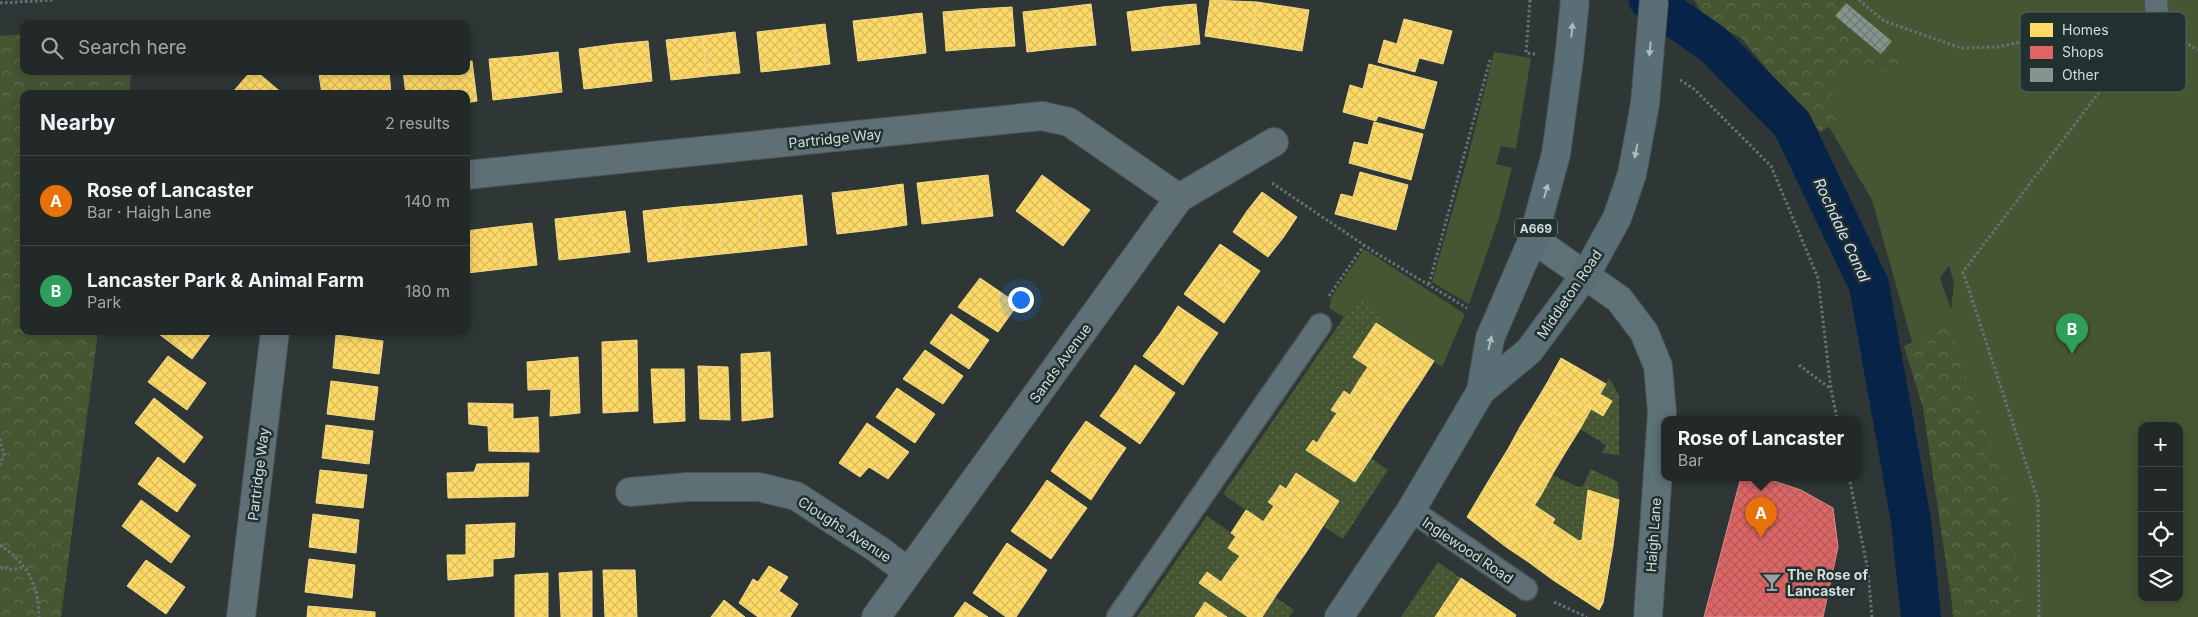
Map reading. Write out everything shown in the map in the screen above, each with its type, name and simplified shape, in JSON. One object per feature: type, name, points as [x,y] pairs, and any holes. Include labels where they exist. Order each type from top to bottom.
[{"type":"main road","name":"Middleton Road","points":[[1481,391],[1490,338],[1533,239],[1556,154],[1569,59],[1574,0]]},
{"type":"main road","name":"Middleton Road","points":[[1339,617],[1411,510],[1481,391],[1529,351],[1586,274],[1617,218],[1632,174],[1645,104],[1654,0]]},
{"type":"main road","name":"Haigh Lane","points":[[1533,239],[1586,274],[1619,299],[1635,319],[1644,332],[1658,366],[1662,416]]},
{"type":"main road","name":"Haigh Lane","points":[[1648,617],[1661,427]]},
{"type":"street","name":"Partridge Way","points":[[470,176],[1042,116],[1069,122],[1179,198]]},
{"type":"street","name":"Sands Avenue","points":[[876,617],[1179,198],[1274,142]]},
{"type":"street","name":"Partridge Way","points":[[241,617],[275,335]]},
{"type":"street","name":"Cloughs Avenue","points":[[630,492],[686,487],[759,487],[796,496],[879,550],[908,572]]},
{"type":"lane","points":[[1118,617],[1320,325]]},
{"type":"lane","name":"Inglewood Road","points":[[1411,510],[1526,589]]},
{"type":"path","points":[[0,3],[53,0]]},
{"type":"path","points":[[1526,53],[1530,0]]},
{"type":"path","points":[[1859,0],[1884,21],[1961,48],[1997,47],[2020,42]]},
{"type":"path","points":[[1429,284],[1490,60]]},
{"type":"path","points":[[1677,78],[1694,89],[1771,166],[1818,278],[1831,389],[1836,416]]},
{"type":"path","points":[[2039,617],[2038,500],[1963,272],[2099,92]]},
{"type":"path","points":[[1241,162],[1364,245],[1474,313]]},
{"type":"path","points":[[1320,325],[1329,295],[1364,245]]},
{"type":"path","points":[[1799,365],[1831,389]]},
{"type":"path","points":[[0,439],[4,454],[0,465]]},
{"type":"path","points":[[1850,481],[1868,571],[1872,617]]},
{"type":"path","points":[[0,545],[16,556],[35,584],[39,617]]},
{"type":"path","points":[[0,567],[12,570],[23,567]]},
{"type":"green space","points":[[1694,0],[1842,0],[1853,14],[1896,54],[1901,74],[1850,67],[1830,76],[1838,121],[1820,132],[1741,38],[1707,21]]},
{"type":"green space","points":[[1731,0],[2198,0],[2198,617],[1953,617],[1937,430],[1872,200],[1790,60]],"holes":[[[1949,265],[1954,283],[1951,310],[1940,278]]]},
{"type":"green space","points":[[20,34],[20,75],[131,75],[130,90],[20,90],[20,335],[97,335],[61,617],[0,617],[0,36]]},
{"type":"green space","points":[[1494,52],[1531,58],[1516,149],[1501,146],[1496,164],[1512,168],[1498,221],[1469,304],[1432,282],[1468,157]]},
{"type":"green space","points":[[1364,249],[1465,314],[1442,367],[1376,323],[1381,314],[1357,298],[1344,317],[1329,308],[1332,296]]},
{"type":"green space","points":[[1357,298],[1382,314],[1360,347],[1368,367],[1350,395],[1332,410],[1337,413],[1317,443],[1312,441],[1306,450],[1354,482],[1371,458],[1388,470],[1343,539],[1323,526],[1339,501],[1297,473],[1286,489],[1280,485],[1268,501],[1274,506],[1263,522],[1223,494]]},
{"type":"green space","points":[[1948,327],[2007,488],[2022,607],[2021,617],[1954,617],[1923,408],[1904,346]]},
{"type":"green space","points":[[1609,378],[1619,395],[1619,455],[1602,453],[1606,445],[1580,429],[1591,409],[1603,416],[1612,402],[1600,394]]},
{"type":"green space","points":[[1591,469],[1618,482],[1619,500],[1588,490],[1582,540],[1579,541],[1552,523],[1555,519],[1534,505],[1552,475],[1578,487],[1583,486]]},
{"type":"green space","points":[[1207,516],[1236,536],[1228,548],[1240,556],[1221,582],[1207,572],[1199,583],[1248,617],[1137,617]]},
{"type":"green space","points":[[1438,562],[1461,578],[1435,617],[1401,617]]},
{"type":"green space","points":[[1275,597],[1294,610],[1289,617],[1262,617]]},
{"type":"building: Homes","points":[[1210,0],[1257,2],[1251,43],[1205,36]]},
{"type":"building: Homes","points":[[1257,2],[1309,10],[1302,51],[1251,43]]},
{"type":"building: Homes","points":[[1091,4],[1096,45],[1062,48],[1058,8]]},
{"type":"building: Homes","points":[[1196,4],[1200,44],[1166,48],[1162,7]]},
{"type":"building: Homes","points":[[1012,7],[1015,46],[981,48],[978,9]]},
{"type":"building: Homes","points":[[1162,7],[1166,48],[1132,51],[1127,12]]},
{"type":"building: Homes","points":[[1058,8],[1062,48],[1027,52],[1023,12]]},
{"type":"building: Homes","points":[[978,9],[981,48],[946,51],[943,12]]},
{"type":"building: Homes","points":[[922,13],[926,53],[893,57],[889,17]]},
{"type":"building: Homes","points":[[889,17],[893,57],[858,61],[853,21]]},
{"type":"building: Homes","points":[[1404,19],[1452,31],[1443,64],[1419,58],[1415,72],[1378,62],[1384,40],[1397,44]]},
{"type":"building: Homes","points":[[825,24],[830,64],[797,68],[792,28]]},
{"type":"building: Homes","points":[[792,28],[797,68],[761,72],[757,32]]},
{"type":"building: Homes","points":[[735,32],[740,73],[707,76],[702,36]]},
{"type":"building: Homes","points":[[702,36],[707,76],[671,80],[666,40]]},
{"type":"building: Homes","points":[[648,41],[652,81],[619,85],[615,44]]},
{"type":"building: Homes","points":[[615,44],[619,85],[584,89],[579,49]]},
{"type":"building: Homes","points":[[558,52],[562,92],[529,96],[524,56]]},
{"type":"building: Homes","points":[[524,56],[529,96],[493,100],[489,59]]},
{"type":"building: Homes","points":[[470,61],[472,61],[477,101],[470,102],[470,90],[442,90],[440,75],[470,75]]},
{"type":"building: Homes","points":[[1369,64],[1437,82],[1424,129],[1378,116],[1376,121],[1343,112],[1350,85],[1363,89]]},
{"type":"building: Homes","points":[[248,75],[261,75],[278,90],[235,90]]},
{"type":"building: Homes","points":[[319,75],[356,75],[357,90],[321,90]]},
{"type":"building: Homes","points":[[356,75],[389,75],[391,90],[357,90]]},
{"type":"building: Homes","points":[[404,75],[440,75],[442,90],[405,90]]},
{"type":"building: Homes","points":[[1374,122],[1423,134],[1411,180],[1349,163],[1354,142],[1368,145]]},
{"type":"building: Homes","points":[[1360,172],[1408,185],[1396,230],[1335,214],[1341,194],[1353,197]]},
{"type":"building: Homes","points":[[988,175],[993,216],[958,220],[952,179]]},
{"type":"building: Homes","points":[[1042,175],[1065,192],[1039,228],[1016,211]]},
{"type":"building: Homes","points":[[952,179],[958,220],[922,224],[917,183]]},
{"type":"building: Homes","points":[[903,184],[907,225],[873,230],[868,189]]},
{"type":"building: Homes","points":[[868,189],[873,230],[837,234],[832,193]]},
{"type":"building: Homes","points":[[1065,192],[1090,210],[1063,246],[1039,228]]},
{"type":"building: Homes","points":[[1262,192],[1297,217],[1283,238],[1247,211]]},
{"type":"building: Homes","points":[[802,195],[807,245],[762,250],[757,200]]},
{"type":"building: Homes","points":[[757,200],[762,250],[722,254],[717,204]]},
{"type":"building: Homes","points":[[717,204],[722,254],[684,258],[679,207]]},
{"type":"building: Homes","points":[[679,207],[684,258],[648,262],[643,211]]},
{"type":"building: Homes","points":[[625,211],[630,252],[595,256],[590,215]]},
{"type":"building: Homes","points":[[1247,211],[1283,238],[1268,257],[1233,232]]},
{"type":"building: Homes","points":[[590,215],[595,256],[559,260],[555,219]]},
{"type":"building: Homes","points":[[532,223],[537,265],[502,269],[497,227]]},
{"type":"building: Homes","points":[[497,227],[502,269],[470,273],[470,230]]},
{"type":"building: Homes","points":[[1220,244],[1260,271],[1242,297],[1202,269]]},
{"type":"building: Homes","points":[[1202,269],[1242,297],[1224,323],[1184,294]]},
{"type":"building: Homes","points":[[980,278],[1018,304],[998,332],[958,307]]},
{"type":"building: Homes","points":[[1178,306],[1218,333],[1200,359],[1161,332]]},
{"type":"building: Homes","points":[[951,314],[989,340],[969,369],[930,343]]},
{"type":"building: Homes","points":[[1376,323],[1434,361],[1418,386],[1360,347]]},
{"type":"building: Homes","points":[[1161,332],[1200,359],[1183,385],[1143,356]]},
{"type":"building: Homes","points":[[160,335],[210,335],[192,359]]},
{"type":"building: Homes","points":[[336,335],[383,341],[379,374],[333,368]]},
{"type":"building: Homes","points":[[637,340],[638,411],[603,413],[602,342]]},
{"type":"building: Homes","points":[[1360,347],[1418,386],[1403,408],[1359,380],[1368,367],[1353,357]]},
{"type":"building: Homes","points":[[925,350],[963,376],[943,404],[903,379]]},
{"type":"building: Homes","points":[[770,352],[773,417],[742,421],[741,354]]},
{"type":"building: Homes","points":[[168,356],[206,383],[187,410],[148,382]]},
{"type":"building: Homes","points":[[578,357],[580,413],[550,416],[551,389],[528,390],[527,362]]},
{"type":"building: Homes","points":[[1561,358],[1606,384],[1600,394],[1612,401],[1603,416],[1547,383]]},
{"type":"building: Homes","points":[[1135,365],[1175,393],[1158,418],[1118,391]]},
{"type":"building: Homes","points":[[698,366],[728,367],[730,420],[700,419]]},
{"type":"building: Homes","points":[[651,369],[684,369],[685,421],[654,423]]},
{"type":"building: Homes","points":[[1359,380],[1403,408],[1387,433],[1337,401],[1344,391],[1350,395]]},
{"type":"building: Homes","points":[[331,381],[378,387],[374,420],[327,414]]},
{"type":"building: Homes","points":[[1547,383],[1591,409],[1580,429],[1535,403]]},
{"type":"building: Homes","points":[[897,388],[935,414],[915,443],[876,417]]},
{"type":"building: Homes","points":[[1118,391],[1158,418],[1140,444],[1100,416]]},
{"type":"building: Homes","points":[[154,398],[203,437],[184,463],[135,423]]},
{"type":"building: Homes","points":[[1337,401],[1387,433],[1371,458],[1326,429],[1337,413],[1331,410]]},
{"type":"building: Homes","points":[[468,403],[513,404],[513,419],[538,417],[539,452],[489,451],[488,426],[469,424]]},
{"type":"building: Homes","points":[[1535,403],[1580,429],[1565,453],[1520,427]]},
{"type":"building: Homes","points":[[1086,421],[1126,448],[1108,474],[1068,446]]},
{"type":"building: Homes","points":[[867,423],[909,452],[888,479],[869,467],[860,477],[839,463]]},
{"type":"building: Homes","points":[[326,425],[373,431],[369,464],[322,458]]},
{"type":"building: Homes","points":[[1520,427],[1565,453],[1552,475],[1508,449]]},
{"type":"building: Homes","points":[[1326,429],[1371,458],[1355,482],[1306,450],[1313,440],[1317,443]]},
{"type":"building: Homes","points":[[1068,446],[1108,474],[1091,500],[1051,471]]},
{"type":"building: Homes","points":[[1508,449],[1552,475],[1540,497],[1495,470]]},
{"type":"building: Homes","points":[[158,457],[196,485],[177,512],[138,484]]},
{"type":"building: Homes","points":[[529,463],[528,496],[448,498],[447,473],[474,472],[477,464]]},
{"type":"building: Homes","points":[[320,470],[367,475],[363,508],[316,503]]},
{"type":"building: Homes","points":[[1495,470],[1540,497],[1506,547],[1467,517]]},
{"type":"building: Homes","points":[[1296,473],[1339,501],[1323,526],[1275,493],[1280,485],[1286,489]]},
{"type":"building: Homes","points":[[1047,480],[1087,508],[1069,533],[1029,506]]},
{"type":"building: Homes","points":[[1588,490],[1619,500],[1613,546],[1582,540]]},
{"type":"building: Homes","points":[[1275,493],[1323,526],[1307,551],[1263,522],[1274,506],[1268,502]]},
{"type":"building: Homes","points":[[141,500],[190,536],[171,563],[122,526]]},
{"type":"building: Homes","points":[[1534,505],[1555,519],[1527,561],[1506,547]]},
{"type":"building: Homes","points":[[1029,506],[1069,533],[1051,559],[1011,531]]},
{"type":"building: Homes","points":[[1246,510],[1307,551],[1291,574],[1231,533]]},
{"type":"building: Homes","points":[[313,514],[359,520],[356,553],[309,547]]},
{"type":"building: Homes","points":[[515,523],[514,557],[493,559],[493,576],[448,580],[447,555],[466,555],[466,525]]},
{"type":"building: Homes","points":[[1552,523],[1579,541],[1553,580],[1527,561]]},
{"type":"building: Homes","points":[[1236,536],[1291,574],[1275,597],[1232,566],[1240,556],[1228,548]]},
{"type":"building: Homes","points":[[1579,541],[1613,546],[1603,603],[1599,610],[1553,580]]},
{"type":"building: Homes","points":[[1007,543],[1047,570],[1030,596],[990,568]]},
{"type":"building: Homes","points":[[309,559],[355,565],[352,598],[305,592]]},
{"type":"building: Homes","points":[[146,560],[185,587],[166,614],[127,586]]},
{"type":"building: Homes","points":[[769,566],[788,577],[779,591],[798,604],[790,617],[758,617],[739,603],[753,579],[758,582]]},
{"type":"building: Homes","points":[[1232,566],[1275,597],[1262,617],[1248,617],[1199,583],[1207,572],[1221,582]]},
{"type":"building: Homes","points":[[990,568],[1030,596],[1016,617],[1006,617],[973,593]]},
{"type":"building: Homes","points":[[603,570],[635,570],[637,617],[605,617]]},
{"type":"building: Homes","points":[[592,571],[592,617],[561,617],[559,573]]},
{"type":"building: Homes","points":[[548,573],[548,617],[515,617],[515,575]]},
{"type":"building: Homes","points":[[1461,578],[1516,615],[1515,617],[1455,617],[1441,608]]},
{"type":"building: Homes","points":[[724,600],[745,617],[711,617]]},
{"type":"building: Homes","points":[[965,602],[988,617],[954,617]]},
{"type":"building: Homes","points":[[1205,602],[1227,617],[1195,617]]},
{"type":"building: Homes","points":[[308,606],[375,612],[375,617],[307,617]]},
{"type":"building: Homes","points":[[1441,608],[1455,617],[1435,617]]},
{"type":"building: Shops","name":"The Rose of Lancaster","points":[[1740,481],[1774,481],[1801,490],[1833,508],[1838,547],[1823,617],[1704,617]]},
{"type":"building: Other","points":[[1846,3],[1892,41],[1881,54],[1835,16]]},
{"type":"waterway","name":"Rochdale Canal","points":[[1649,0],[1713,44],[1792,124],[1869,285],[1911,521],[1921,617]]},
{"type":"place","name":"Lancaster Park & Animal Farm","points":[[2072,354]]},
{"type":"place","name":"Rose of Lancaster","points":[[1761,538]]},
{"type":"place","name":"The Rose of Lancaster","points":[[1772,582]]}]
